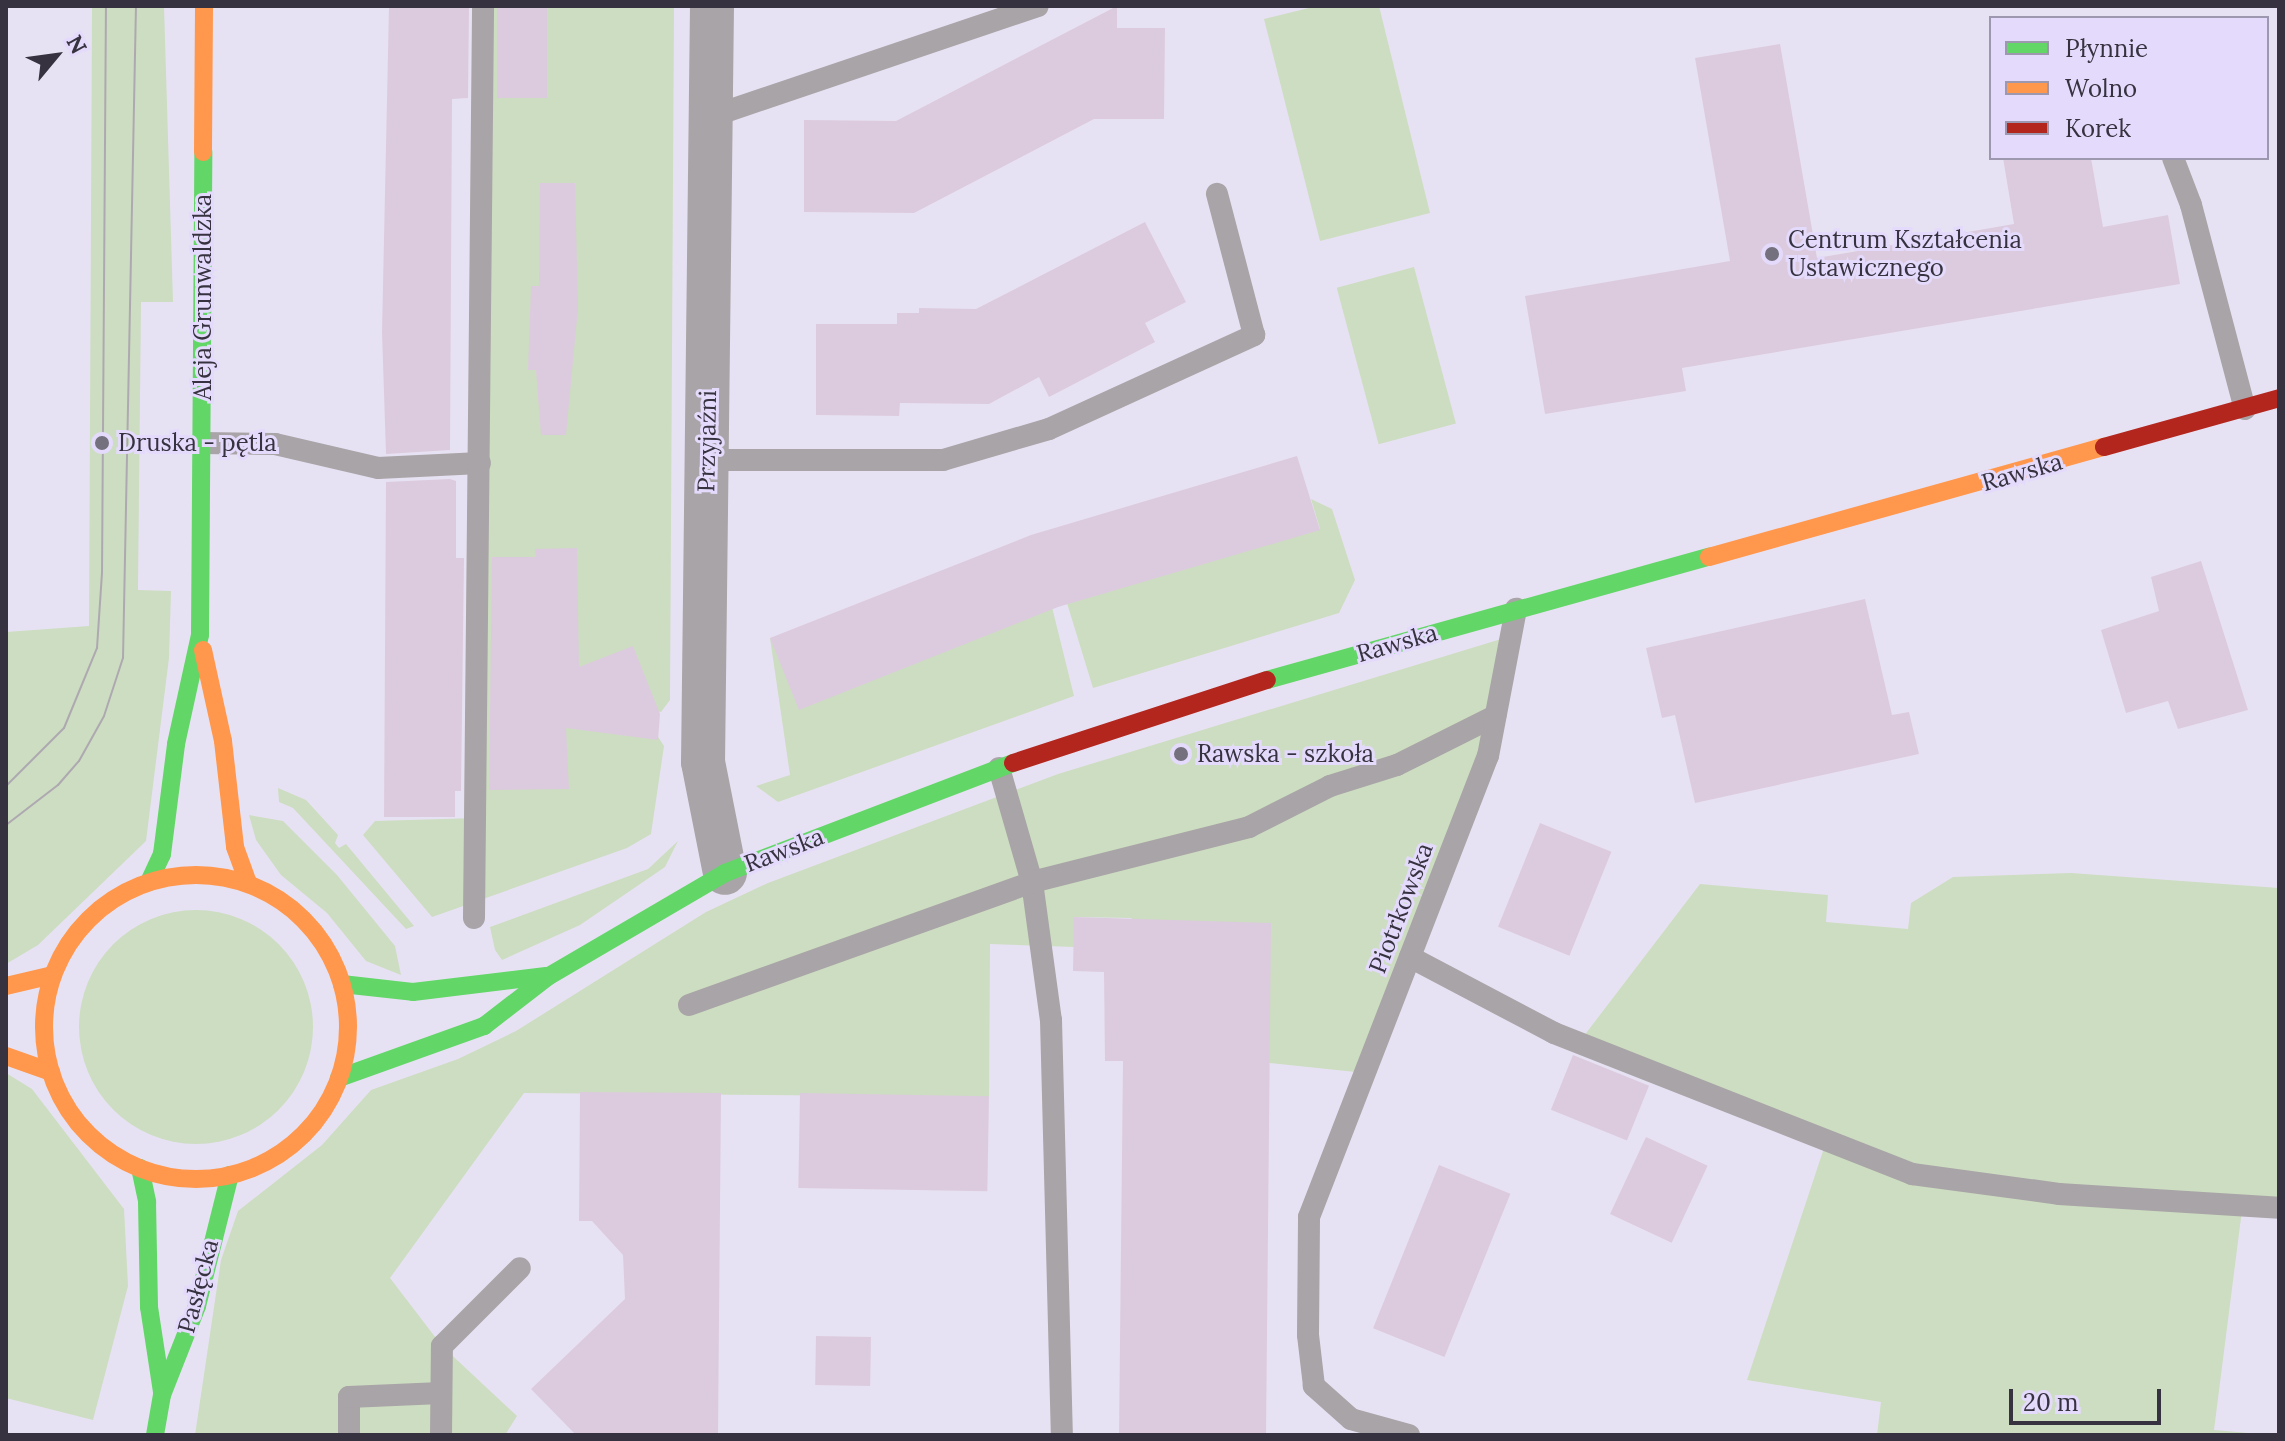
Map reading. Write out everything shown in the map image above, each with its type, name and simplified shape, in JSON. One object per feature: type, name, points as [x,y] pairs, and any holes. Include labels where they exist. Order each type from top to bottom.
[{"type":"main road","name":"Aleja Grunwaldzka","points":[[149,882],[162,854],[176,744],[200,635],[204,6]]},
{"type":"main road","name":"Rawska","points":[[339,1078],[484,1026],[549,976],[725,873],[999,768],[1253,685],[2279,398]]},
{"type":"main road","name":"Aleja Grunwaldzka","points":[[200,635],[223,741],[235,847],[248,883]]},
{"type":"main road","points":[[204,875],[248,883],[297,912],[324,946],[342,984],[348,1016],[339,1078],[308,1130],[272,1158],[230,1175],[169,1177],[140,1168],[105,1148],[76,1120],[51,1072],[45,1007],[53,975],[80,928],[124,893],[149,882],[204,875]]},
{"type":"main road","points":[[6,986],[53,975]]},
{"type":"main road","name":"Rawska","points":[[342,984],[413,992],[549,976]]},
{"type":"main road","points":[[6,1056],[51,1072]]},
{"type":"main road","name":"Pasłęcka","points":[[140,1168],[147,1202],[149,1307],[162,1395]]},
{"type":"main road","name":"Pasłęcka","points":[[155,1435],[162,1395],[197,1306],[219,1203],[230,1175]]},
{"type":"street","name":"Przyjaźni","points":[[712,6],[703,762],[725,873]]},
{"type":"lane","points":[[474,918],[483,6]]},
{"type":"lane","points":[[710,117],[1038,6]]},
{"type":"lane","points":[[2174,160],[2191,205],[2245,409]]},
{"type":"lane","points":[[706,460],[943,460],[1049,429],[1254,335],[1217,194]]},
{"type":"lane","points":[[202,443],[275,444],[378,468],[480,463]]},
{"type":"lane","name":"Piotrkowska","points":[[1409,1435],[1351,1419],[1314,1386],[1308,1335],[1309,1217],[1488,756],[1516,609]]},
{"type":"lane","points":[[689,1005],[1032,882],[1249,827],[1330,786],[1397,765],[1495,716]]},
{"type":"lane","points":[[999,768],[1032,882],[1051,1020],[1062,1435]]},
{"type":"lane","points":[[1410,957],[1554,1033],[1912,1174],[2059,1194],[2279,1208]]},
{"type":"lane","points":[[441,1435],[442,1346],[520,1268]]},
{"type":"lane","points":[[349,1435],[349,1397],[441,1393]]},
{"type":"green space","points":[[92,6],[164,6],[173,302],[141,302],[138,590],[171,591],[169,658],[146,841],[38,945],[6,964],[6,632],[89,626]]},
{"type":"green space","points":[[483,6],[674,6],[670,700],[661,712],[640,709],[664,746],[651,834],[627,848],[432,917],[363,835],[375,821],[477,818]]},
{"type":"green space","points":[[1317,6],[1379,6],[1430,213],[1320,241],[1264,19]]},
{"type":"green space","points":[[1414,267],[1456,423],[1379,444],[1337,288]]},
{"type":"green space","points":[[1311,499],[1332,509],[1355,580],[1339,613],[1093,688],[1059,577],[1320,529]]},
{"type":"green space","points":[[1050,599],[1074,696],[778,802],[756,786],[790,775],[770,638]]},
{"type":"green space","points":[[1511,636],[1488,756],[1365,1073],[1269,1063],[1131,918],[1075,917],[1074,947],[990,944],[989,1097],[524,1093],[390,1278],[442,1346],[517,1416],[505,1435],[195,1435],[221,1260],[238,1211],[322,1145],[371,1090],[458,1059],[516,1031],[706,912],[768,883],[1058,774]]},
{"type":"green space","points":[[278,788],[306,800],[338,835],[335,843],[339,848],[346,844],[414,926],[406,929],[293,808],[279,802]]},
{"type":"green space","points":[[249,815],[283,821],[337,875],[395,946],[401,975],[366,961],[327,913],[281,875],[256,840]]},
{"type":"green space","points":[[678,841],[665,867],[580,925],[502,960],[495,950],[490,927],[648,869]]},
{"type":"green space","points":[[2071,873],[2279,888],[2279,1212],[2242,1210],[2214,1430],[2272,1435],[1877,1435],[1881,1402],[1747,1380],[1827,1139],[1580,1041],[1700,884],[1828,895],[1826,922],[1908,929],[1911,903],[1953,877]]},
{"type":"green space","points":[[196,910],[219,912],[241,919],[279,944],[304,982],[311,1004],[311,1050],[304,1072],[279,1110],[241,1135],[219,1142],[196,1144],[173,1142],[151,1135],[113,1110],[88,1072],[81,1050],[79,1027],[81,1004],[88,982],[113,944],[151,919],[173,912]]},
{"type":"green space","points":[[6,1073],[32,1089],[124,1209],[128,1286],[93,1420],[6,1398]]},
{"type":"building","points":[[389,6],[469,6],[468,98],[452,99],[450,450],[386,454],[382,332]]},
{"type":"building","points":[[497,6],[547,6],[547,98],[497,98]]},
{"type":"building","points":[[1117,6],[1117,28],[1165,28],[1164,119],[1094,119],[914,213],[804,212],[804,120],[896,121]]},
{"type":"building","points":[[1780,44],[1817,258],[2014,224],[2003,160],[2091,160],[2103,227],[2168,215],[2180,284],[1682,368],[1686,391],[1545,414],[1525,296],[1730,261],[1695,58]]},
{"type":"building","points":[[540,183],[575,183],[578,308],[566,435],[541,435],[536,370],[528,370],[531,286],[539,286]]},
{"type":"building","points":[[1145,222],[1186,302],[1145,323],[1155,342],[1049,397],[1039,377],[989,404],[900,403],[899,416],[816,415],[816,324],[897,324],[897,313],[919,313],[919,308],[976,309]]},
{"type":"building","points":[[1297,456],[1320,530],[1058,607],[799,710],[770,638],[1031,535]]},
{"type":"building","points":[[456,481],[456,558],[464,558],[461,791],[455,791],[455,817],[384,817],[386,482]]},
{"type":"building","points":[[577,548],[579,667],[633,646],[660,714],[658,740],[566,728],[569,789],[489,790],[492,557],[536,557],[535,549]]},
{"type":"building","points":[[2201,561],[2248,710],[2178,729],[2168,701],[2126,713],[2101,630],[2159,611],[2151,577]]},
{"type":"building","points":[[1865,599],[1892,715],[1909,712],[1919,754],[1695,803],[1675,715],[1662,718],[1646,648]]},
{"type":"building","points":[[1540,823],[1611,852],[1569,956],[1498,927]]},
{"type":"building","points":[[1074,917],[1271,923],[1266,1435],[1119,1435],[1123,1061],[1105,1061],[1104,972],[1073,971]]},
{"type":"building","points":[[1573,1055],[1649,1086],[1627,1140],[1551,1110]]},
{"type":"building","points":[[580,1092],[721,1093],[718,1435],[576,1435],[531,1389],[625,1299],[623,1255],[592,1221],[579,1221]]},
{"type":"building","points":[[800,1093],[989,1096],[987,1191],[798,1188]]},
{"type":"building","points":[[1646,1137],[1708,1166],[1672,1243],[1610,1214]]},
{"type":"building","points":[[1439,1165],[1510,1194],[1444,1357],[1373,1328]]},
{"type":"building","points":[[816,1336],[871,1337],[870,1386],[815,1385]]},
{"type":"tram line","points":[[6,786],[64,728],[97,648],[102,573],[106,6]]},
{"type":"tram line","points":[[6,825],[58,785],[79,761],[104,716],[123,658],[136,6]]},
{"type":"traffic: fast","points":[[149,882],[162,854],[176,744],[200,635],[203,152]]},
{"type":"traffic: fast","points":[[1267,680],[1709,557]]},
{"type":"traffic: fast","points":[[339,1078],[484,1026],[549,976],[725,873],[1013,763]]},
{"type":"traffic: fast","points":[[342,984],[413,992],[546,976]]},
{"type":"traffic: fast","points":[[140,1168],[147,1202],[149,1307],[162,1392]]},
{"type":"traffic: fast","points":[[155,1435],[162,1395],[197,1306],[230,1175]]},
{"type":"traffic: slow","points":[[203,152],[204,6]]},
{"type":"traffic: slow","points":[[1709,557],[2104,447]]},
{"type":"traffic: slow","points":[[203,650],[223,741],[235,847],[248,883]]},
{"type":"traffic: slow","points":[[196,875],[226,878],[254,887],[280,901],[303,920],[322,943],[336,969],[345,997],[348,1027],[345,1057],[336,1085],[322,1111],[303,1134],[280,1153],[254,1167],[226,1176],[196,1179],[166,1176],[138,1167],[112,1153],[89,1134],[70,1111],[56,1085],[47,1057],[44,1027],[47,997],[56,969],[70,943],[89,920],[112,901],[138,887],[166,878],[196,875]]},
{"type":"traffic: slow","points":[[6,986],[53,975]]},
{"type":"traffic: slow","points":[[6,1056],[51,1072]]},
{"type":"traffic: jam","points":[[2104,447],[2279,398]]},
{"type":"traffic: jam","points":[[1013,763],[1267,680]]},
{"type":"place","name":"Centrum Kształcenia Ustawicznego","points":[[1772,254]]},
{"type":"place","name":"Druska - pętla","points":[[102,443]]},
{"type":"place","name":"Rawska - szkoła","points":[[1181,754]]}]
